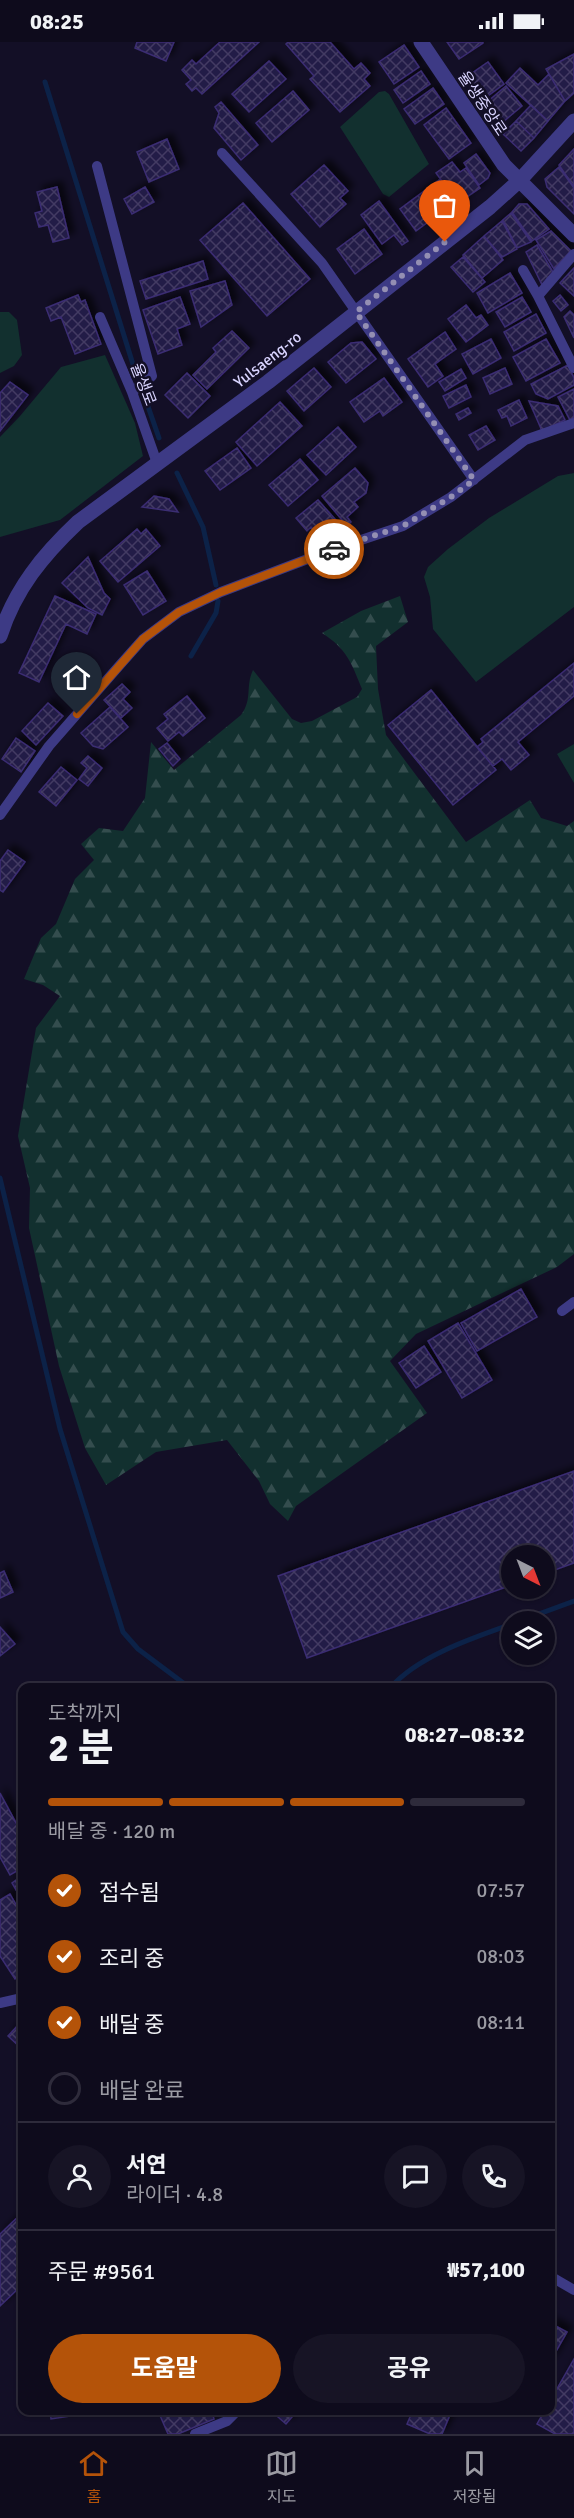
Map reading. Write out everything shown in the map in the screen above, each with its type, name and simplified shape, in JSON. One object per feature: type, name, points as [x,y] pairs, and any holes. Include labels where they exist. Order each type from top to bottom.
[{"type":"street","name":"율생중앙로","points":[[421,42],[504,165],[574,235]]},
{"type":"street","name":"Yulsaeng-ro","points":[[0,636],[8,612],[29,575],[52,546],[78,522],[268,382],[495,203],[520,180],[574,121]]},
{"type":"lane","points":[[222,153],[322,263],[474,480]]},
{"type":"lane","points":[[97,166],[152,376],[132,392]]},
{"type":"lane","points":[[538,296],[574,254]]},
{"type":"lane","points":[[523,270],[574,368]]},
{"type":"lane","name":"율생로","points":[[100,317],[132,392],[158,463]]},
{"type":"lane","points":[[0,815],[49,746],[119,666],[143,639],[179,612],[221,592],[334,549],[403,526],[451,497],[525,440],[574,423]]},
{"type":"lane","points":[[562,1311],[574,1302]]},
{"type":"lane","points":[[0,2003],[18,1999]]},
{"type":"lane","points":[[555,2279],[574,2290]]},
{"type":"lane","points":[[195,2434],[227,2421],[233,2415]]},
{"type":"green space","points":[[385,91],[389,94],[429,164],[389,197],[383,194],[340,127],[379,92]]},
{"type":"green space","points":[[0,312],[9,312],[17,320],[22,355],[14,366],[0,373]]},
{"type":"green space","points":[[105,355],[135,423],[143,456],[60,520],[0,537],[0,437],[61,367]]},
{"type":"green space","points":[[574,473],[574,607],[476,682],[433,629],[430,597],[424,577],[428,567],[489,518],[558,476]]},
{"type":"green space","points":[[400,596],[408,622],[376,646],[378,689],[386,735],[466,842],[530,800],[541,818],[567,826],[574,821],[574,1254],[557,1267],[416,1334],[390,1361],[427,1413],[296,1506],[288,1521],[270,1504],[259,1481],[227,1440],[156,1452],[106,1485],[85,1448],[59,1366],[29,1228],[30,1188],[18,1136],[36,1028],[60,996],[43,985],[24,979],[41,938],[56,924],[75,879],[94,860],[81,844],[99,828],[123,831],[145,798],[151,742],[174,770],[241,715],[247,704],[249,682],[253,670],[292,719],[301,723],[312,721],[357,697],[362,689],[351,664],[343,651],[322,633],[361,611]]},
{"type":"green space","points":[[574,744],[574,783],[557,754]]},
{"type":"building","points":[[137,42],[174,42],[166,61],[135,48]]},
{"type":"building","points":[[220,42],[259,42],[202,94],[196,88],[192,91],[186,84],[191,80],[182,70],[192,60],[196,64]]},
{"type":"building","points":[[288,42],[330,42],[354,69],[361,63],[370,73],[364,79],[370,86],[340,112],[310,79],[314,76],[286,44]]},
{"type":"building","points":[[447,42],[483,42],[483,43],[459,59]]},
{"type":"building","points":[[404,45],[419,67],[394,84],[379,62]]},
{"type":"building","points":[[574,54],[574,93],[565,101],[546,69]]},
{"type":"building","points":[[269,61],[286,79],[249,112],[232,94]]},
{"type":"building","points":[[488,62],[504,84],[481,101],[465,78]]},
{"type":"building","points":[[520,68],[538,85],[549,74],[565,101],[548,121],[506,83]]},
{"type":"building","points":[[421,71],[430,84],[403,103],[394,90]]},
{"type":"building","points":[[506,86],[522,106],[503,122],[487,102]]},
{"type":"building","points":[[433,88],[444,104],[415,124],[404,109]]},
{"type":"building","points":[[293,91],[309,110],[272,142],[256,123]]},
{"type":"building","points":[[221,102],[258,145],[241,160],[214,128],[219,113],[215,107]]},
{"type":"building","points":[[531,105],[548,121],[534,138],[516,121]]},
{"type":"building","points":[[446,108],[471,143],[449,159],[424,125]]},
{"type":"building","points":[[516,121],[534,138],[521,151],[503,134]]},
{"type":"building","points":[[167,139],[179,169],[149,182],[137,152]]},
{"type":"building","points":[[574,149],[574,187],[559,165]]},
{"type":"building","points":[[476,154],[490,173],[488,178],[479,185],[464,163]]},
{"type":"building","points":[[452,162],[460,172],[466,168],[480,188],[458,203],[436,173]]},
{"type":"building","points":[[324,165],[348,191],[340,198],[346,204],[320,227],[291,194]]},
{"type":"building","points":[[559,167],[574,188],[574,214],[547,187],[545,179]]},
{"type":"building","points":[[439,180],[455,202],[416,231],[400,209]]},
{"type":"building","points":[[57,187],[69,238],[53,242],[48,225],[39,227],[35,213],[42,211],[37,192]]},
{"type":"building","points":[[145,187],[154,202],[132,214],[124,199]]},
{"type":"building","points":[[379,201],[408,241],[402,245],[394,235],[382,244],[361,215]]},
{"type":"building","points":[[243,203],[310,279],[267,316],[200,240]]},
{"type":"building","points":[[519,204],[527,204],[549,229],[532,241],[512,212]]},
{"type":"building","points":[[511,213],[531,242],[517,248],[503,220]]},
{"type":"building","points":[[502,221],[517,249],[502,257],[484,236]]},
{"type":"building","points":[[364,229],[382,254],[355,274],[337,249]]},
{"type":"building","points":[[551,231],[571,251],[554,269],[536,240]]},
{"type":"building","points":[[484,236],[503,260],[482,278],[463,255]]},
{"type":"building","points":[[537,245],[553,272],[542,285],[526,252]]},
{"type":"building","points":[[463,257],[485,282],[473,292],[451,267]]},
{"type":"building","points":[[203,261],[208,279],[146,299],[140,281]]},
{"type":"building","points":[[574,268],[574,296],[560,283]]},
{"type":"building","points":[[510,273],[522,293],[488,313],[477,293]]},
{"type":"building","points":[[225,281],[232,305],[201,327],[190,291]]},
{"type":"building","points":[[78,295],[81,302],[85,300],[101,344],[75,354],[61,317],[51,321],[46,308]]},
{"type":"building","points":[[560,295],[568,305],[561,311],[553,301]]},
{"type":"building","points":[[180,297],[190,324],[177,329],[182,345],[158,354],[143,310]]},
{"type":"building","points":[[522,297],[531,312],[505,327],[496,312]]},
{"type":"building","points":[[466,305],[476,318],[481,315],[488,325],[466,342],[448,319]]},
{"type":"building","points":[[570,311],[574,315],[574,338],[564,317]]},
{"type":"building","points":[[536,314],[546,333],[514,351],[504,332]]},
{"type":"building","points":[[232,331],[249,348],[207,389],[193,375],[216,352],[213,348]]},
{"type":"building","points":[[445,332],[456,349],[435,364],[443,376],[428,387],[408,359]]},
{"type":"building","points":[[491,339],[501,358],[473,374],[462,354]]},
{"type":"building","points":[[546,339],[560,363],[526,381],[513,357]]},
{"type":"building","points":[[362,342],[376,359],[346,383],[328,362],[351,343]]},
{"type":"building","points":[[568,365],[574,378],[574,385],[548,399],[536,394],[531,384]]},
{"type":"building","points":[[314,368],[331,387],[304,411],[287,391]]},
{"type":"building","points":[[505,368],[512,384],[490,394],[483,378]]},
{"type":"building","points":[[461,369],[466,378],[445,391],[439,382]]},
{"type":"building","points":[[187,373],[210,396],[188,418],[165,395]]},
{"type":"building","points":[[384,378],[402,402],[383,416],[380,411],[364,422],[350,402]]},
{"type":"building","points":[[10,382],[28,395],[0,431],[0,393]]},
{"type":"building","points":[[466,385],[471,397],[449,408],[443,396]]},
{"type":"building","points":[[574,389],[574,417],[570,420],[558,397]]},
{"type":"building","points":[[519,400],[527,418],[511,426],[507,416],[502,418],[498,410]]},
{"type":"building","points":[[529,401],[558,406],[565,420],[542,431]]},
{"type":"building","points":[[280,402],[302,426],[257,466],[236,442]]},
{"type":"building","points":[[468,408],[471,413],[459,420],[456,414]]},
{"type":"building","points":[[486,426],[495,440],[478,450],[469,435]]},
{"type":"building","points":[[338,427],[356,447],[326,475],[307,455]]},
{"type":"building","points":[[237,448],[251,468],[220,490],[205,471]]},
{"type":"building","points":[[300,459],[318,480],[288,506],[269,485]]},
{"type":"building","points":[[355,468],[368,483],[366,493],[354,502],[358,507],[347,517],[351,522],[347,526],[322,496]]},
{"type":"building","points":[[154,496],[169,499],[178,512],[142,507]]},
{"type":"building","points":[[318,500],[342,527],[330,537],[327,533],[321,538],[311,527],[307,531],[296,518]]},
{"type":"building","points":[[137,529],[141,534],[146,529],[160,546],[118,582],[100,561]]},
{"type":"building","points":[[88,557],[104,593],[110,599],[102,615],[88,608],[62,583]]},
{"type":"building","points":[[147,571],[166,601],[143,615],[124,585]]},
{"type":"building","points":[[55,596],[96,614],[87,634],[66,624],[39,682],[19,673]]},
{"type":"building","points":[[574,663],[574,696],[518,742],[529,755],[511,770],[502,759],[493,766],[477,747],[483,742],[481,739]]},
{"type":"building","points":[[122,684],[130,692],[123,699],[132,708],[121,718],[104,700]]},
{"type":"building","points":[[431,690],[496,770],[453,805],[388,725]]},
{"type":"building","points":[[187,696],[205,718],[183,736],[179,732],[168,741],[157,728],[168,719],[164,714]]},
{"type":"building","points":[[48,703],[63,716],[36,745],[22,731]]},
{"type":"building","points":[[110,707],[128,727],[103,749],[93,746],[81,733]]},
{"type":"building","points":[[16,738],[35,751],[21,772],[2,759]]},
{"type":"building","points":[[167,743],[180,759],[173,766],[159,749]]},
{"type":"building","points":[[88,756],[102,768],[88,786],[79,779],[87,768],[81,763]]},
{"type":"building","points":[[61,767],[77,780],[56,806],[39,792]]},
{"type":"building","points":[[8,850],[25,862],[3,892],[0,890],[0,861]]},
{"type":"building","points":[[521,1289],[537,1317],[477,1351],[461,1323]]},
{"type":"building","points":[[458,1323],[492,1380],[462,1398],[428,1341]]},
{"type":"building","points":[[424,1346],[441,1372],[416,1388],[399,1363]]},
{"type":"building","points":[[574,1471],[574,1563],[555,1570],[555,1545],[501,1545],[501,1589],[307,1658],[278,1576]]},
{"type":"building","points":[[4,1571],[13,1592],[0,1598],[0,1573]]},
{"type":"building","points":[[0,1627],[15,1644],[0,1656]]},
{"type":"building","points":[[0,1793],[18,1827],[18,1870],[10,1875],[0,1857]]},
{"type":"building","points":[[18,1879],[18,1893],[12,1883]]},
{"type":"building","points":[[10,1894],[18,1908],[18,1977],[15,1979],[0,1956],[0,1900]]},
{"type":"building","points":[[18,2025],[18,2045],[8,2036]]},
{"type":"building","points":[[18,2217],[18,2289],[0,2306],[0,2234]]},
{"type":"building","points":[[555,2326],[567,2332],[555,2353]]},
{"type":"building","points":[[574,2359],[574,2434],[555,2434],[537,2424],[542,2415],[555,2415],[555,2392]]},
{"type":"building","points":[[51,2415],[78,2415],[51,2419]]},
{"type":"building","points":[[160,2415],[213,2415],[214,2419],[178,2434],[168,2434]]},
{"type":"building","points":[[276,2415],[294,2415],[286,2424]]},
{"type":"building","points":[[411,2415],[450,2415],[442,2434],[430,2434],[407,2424]]},
{"type":"waterway","points":[[45,82],[136,374]]},
{"type":"waterway","points":[[143,392],[159,438]]},
{"type":"waterway","points":[[177,473],[203,527],[216,585]]},
{"type":"waterway","points":[[191,656],[216,613],[218,601]]},
{"type":"waterway","points":[[0,1178],[60,1429],[123,1632],[138,1649],[183,1683]]},
{"type":"waterway","points":[[547,1611],[574,1601]]},
{"type":"waterway","points":[[395,1683],[415,1666],[430,1657],[501,1628]]},
{"type":"way so far","points":[[334,549],[403,526],[474,480],[356,312],[445,242]]},
{"type":"route","points":[[77,714],[143,639],[179,612],[221,592],[334,549]]}]
